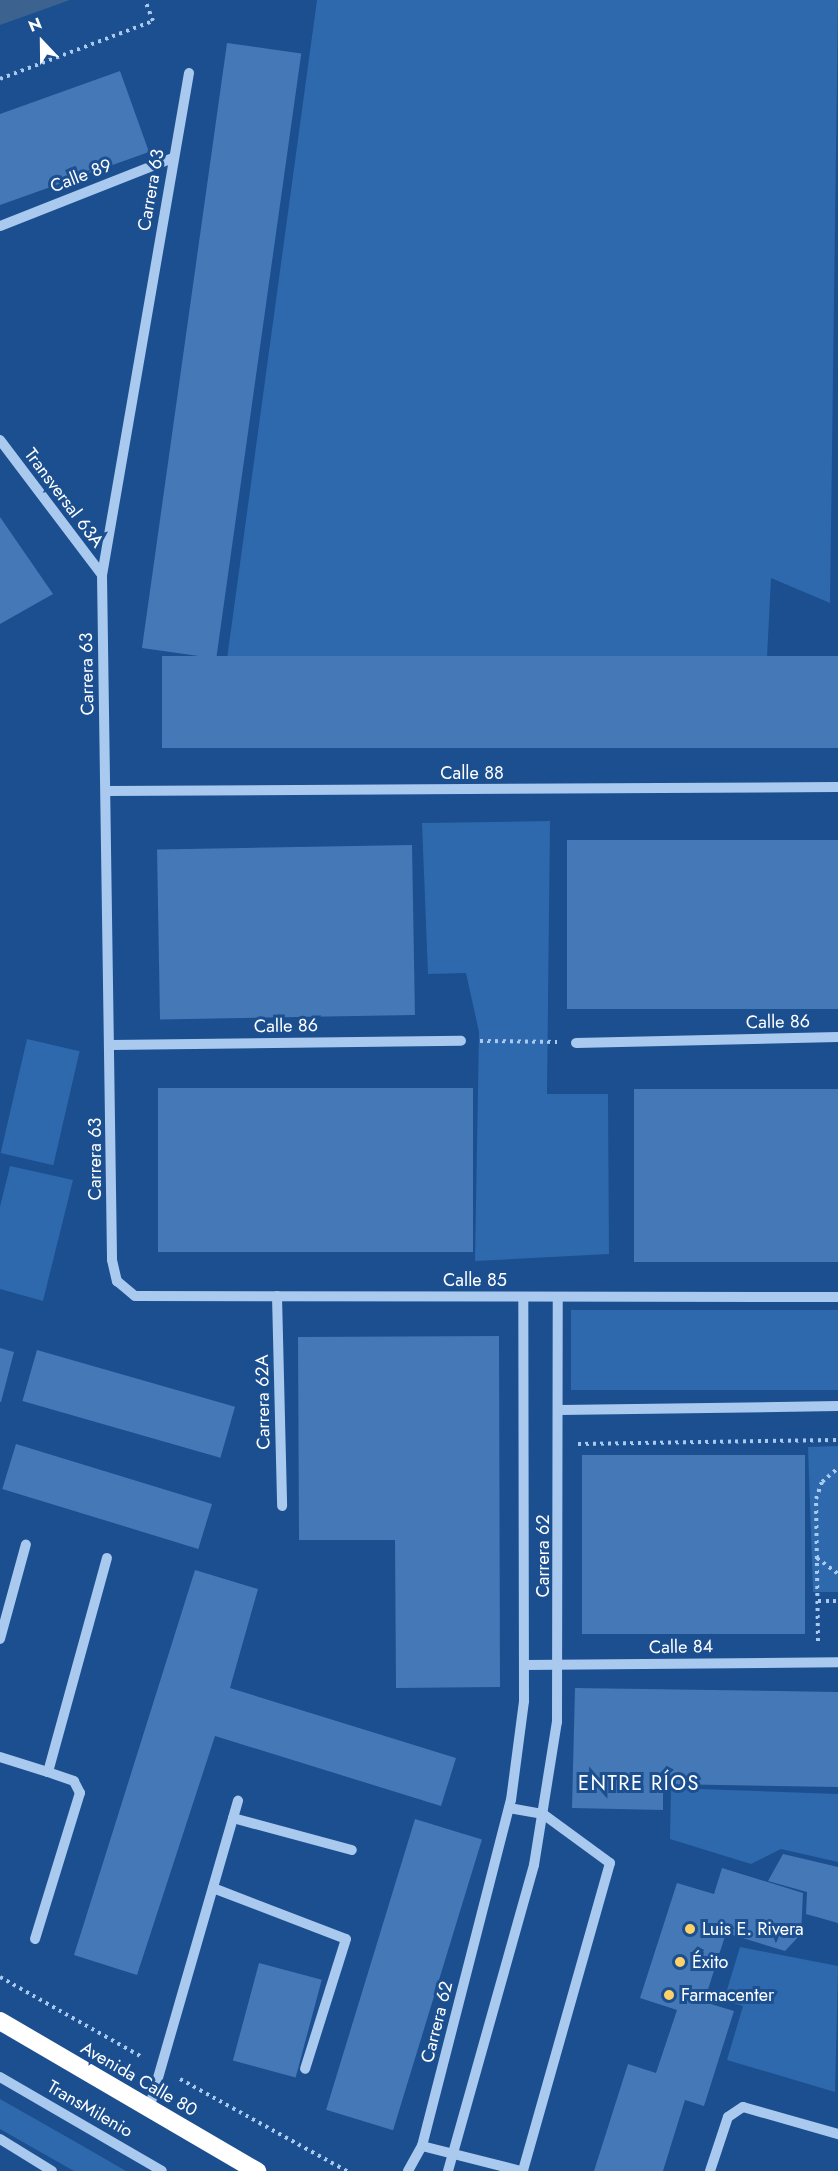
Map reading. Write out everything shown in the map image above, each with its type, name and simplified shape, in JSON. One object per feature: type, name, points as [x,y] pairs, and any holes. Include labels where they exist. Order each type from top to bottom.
[{"type":"highway","name":"Avenida Calle 80","points":[[0,2021],[257,2171]]},
{"type":"street","name":"Carrera 63","points":[[117,1281],[112,1260],[111,1045],[102,575],[189,73]]},
{"type":"street","name":"Calle 89","points":[[0,226],[173,158]]},
{"type":"street","name":"Transversal 63A","points":[[0,440],[102,575]]},
{"type":"street","name":"Calle 88","points":[[106,791],[838,788]]},
{"type":"street","name":"Calle 86","points":[[576,1043],[838,1037]]},
{"type":"street","name":"Calle 86","points":[[111,1045],[461,1041]]},
{"type":"street","name":"Calle 85","points":[[117,1281],[135,1296],[838,1297]]},
{"type":"street","name":"Carrera 62A","points":[[277,1296],[282,1506]]},
{"type":"street","name":"Carrera 62","points":[[408,2171],[422,2146],[509,1808],[524,1665],[523,1297]]},
{"type":"street","name":"Carrera 62","points":[[448,2171],[534,1865],[543,1814],[559,1665],[558,1297]]},
{"type":"street","points":[[560,1410],[838,1406]]},
{"type":"street","points":[[0,1639],[26,1544]]},
{"type":"street","points":[[48,1772],[106,1558]]},
{"type":"street","name":"Calle 84","points":[[524,1665],[838,1662]]},
{"type":"street","points":[[0,1758],[74,1782],[80,1793],[35,1939]]},
{"type":"street","points":[[149,2109],[238,1801]]},
{"type":"street","points":[[422,2146],[522,2171],[610,1863],[543,1814],[509,1808]]},
{"type":"street","points":[[233,1818],[352,1850]]},
{"type":"street","points":[[213,1888],[346,1939],[305,2069]]},
{"type":"street","name":"TransMilenio","points":[[0,2077],[162,2171]]},
{"type":"street","points":[[710,2171],[728,2117],[743,2108],[838,2134]]},
{"type":"street","points":[[0,2139],[52,2171]]},
{"type":"path","points":[[0,79],[153,21],[145,1]]},
{"type":"path","points":[[461,1041],[576,1043]]},
{"type":"path","points":[[560,1444],[838,1440]]},
{"type":"path","points":[[838,1468],[817,1491],[818,1601],[838,1601]]},
{"type":"path","points":[[817,1558],[838,1574]]},
{"type":"shaded area","points":[[0,0],[70,0],[0,25]]},
{"type":"shaded area","points":[[317,0],[838,0],[830,603],[771,578],[767,658],[227,659]]},
{"type":"shaded area","points":[[550,821],[547,1094],[608,1094],[609,1254],[475,1261],[479,1032],[466,973],[428,974],[422,823]]},
{"type":"shaded area","points":[[27,1039],[80,1051],[53,1165],[1,1153]]},
{"type":"shaded area","points":[[10,1166],[73,1180],[43,1301],[0,1289],[0,1207]]},
{"type":"shaded area","points":[[571,1310],[838,1310],[838,1390],[571,1390]]},
{"type":"shaded area","points":[[838,1446],[838,1592],[813,1592],[808,1447]]},
{"type":"shaded area","points":[[671,1788],[838,1794],[838,1862],[781,1849],[751,1864],[670,1839]]},
{"type":"shaded area","points":[[740,1947],[838,1966],[835,2092],[727,2060],[743,2006],[724,2000]]},
{"type":"shaded area","points":[[0,2099],[126,2171],[74,2171],[0,2129]]},
{"type":"building","points":[[227,43],[301,53],[216,658],[142,648]]},
{"type":"building","points":[[120,71],[149,152],[0,205],[0,114]]},
{"type":"building","points":[[0,517],[53,594],[0,624]]},
{"type":"building","points":[[162,656],[838,656],[838,748],[162,748]]},
{"type":"building","points":[[567,840],[838,840],[838,1009],[567,1009]]},
{"type":"building","points":[[412,845],[415,1015],[160,1019],[157,849]]},
{"type":"building","points":[[158,1088],[473,1088],[473,1252],[158,1252]]},
{"type":"building","points":[[634,1089],[838,1089],[838,1262],[634,1262]]},
{"type":"building","points":[[499,1336],[500,1687],[396,1688],[395,1540],[299,1540],[298,1337]]},
{"type":"building","points":[[0,1348],[14,1352],[1,1402],[0,1402]]},
{"type":"building","points":[[37,1350],[235,1407],[220,1458],[22,1401]]},
{"type":"building","points":[[16,1444],[212,1504],[198,1549],[2,1489]]},
{"type":"building","points":[[582,1455],[805,1455],[805,1634],[582,1634]]},
{"type":"building","points":[[195,1570],[258,1589],[230,1688],[456,1758],[441,1806],[215,1736],[137,1975],[74,1955]]},
{"type":"building","points":[[575,1688],[838,1692],[838,1787],[663,1784],[663,1810],[572,1808]]},
{"type":"building","points":[[415,1819],[482,1839],[393,2130],[326,2110]]},
{"type":"building","points":[[783,1854],[838,1867],[838,1923],[806,1914],[807,1892],[768,1881]]},
{"type":"building","points":[[722,1868],[803,1893],[801,1934],[785,1951],[726,1933],[704,2002],[734,2011],[704,2106],[685,2100],[663,2171],[594,2171],[628,2064],[656,2073],[677,2010],[640,1998],[677,1883],[714,1894]]},
{"type":"building","points":[[259,1963],[322,1980],[296,2077],[233,2061]]},
{"type":"place","name":"Luis E. Rivera","points":[[690,1929]]},
{"type":"place","name":"Éxito","points":[[680,1962]]},
{"type":"place","name":"Farmacenter","points":[[669,1995]]},
{"type":"district","name":"ENTRE RÍOS","points":[[639,1783]]}]
